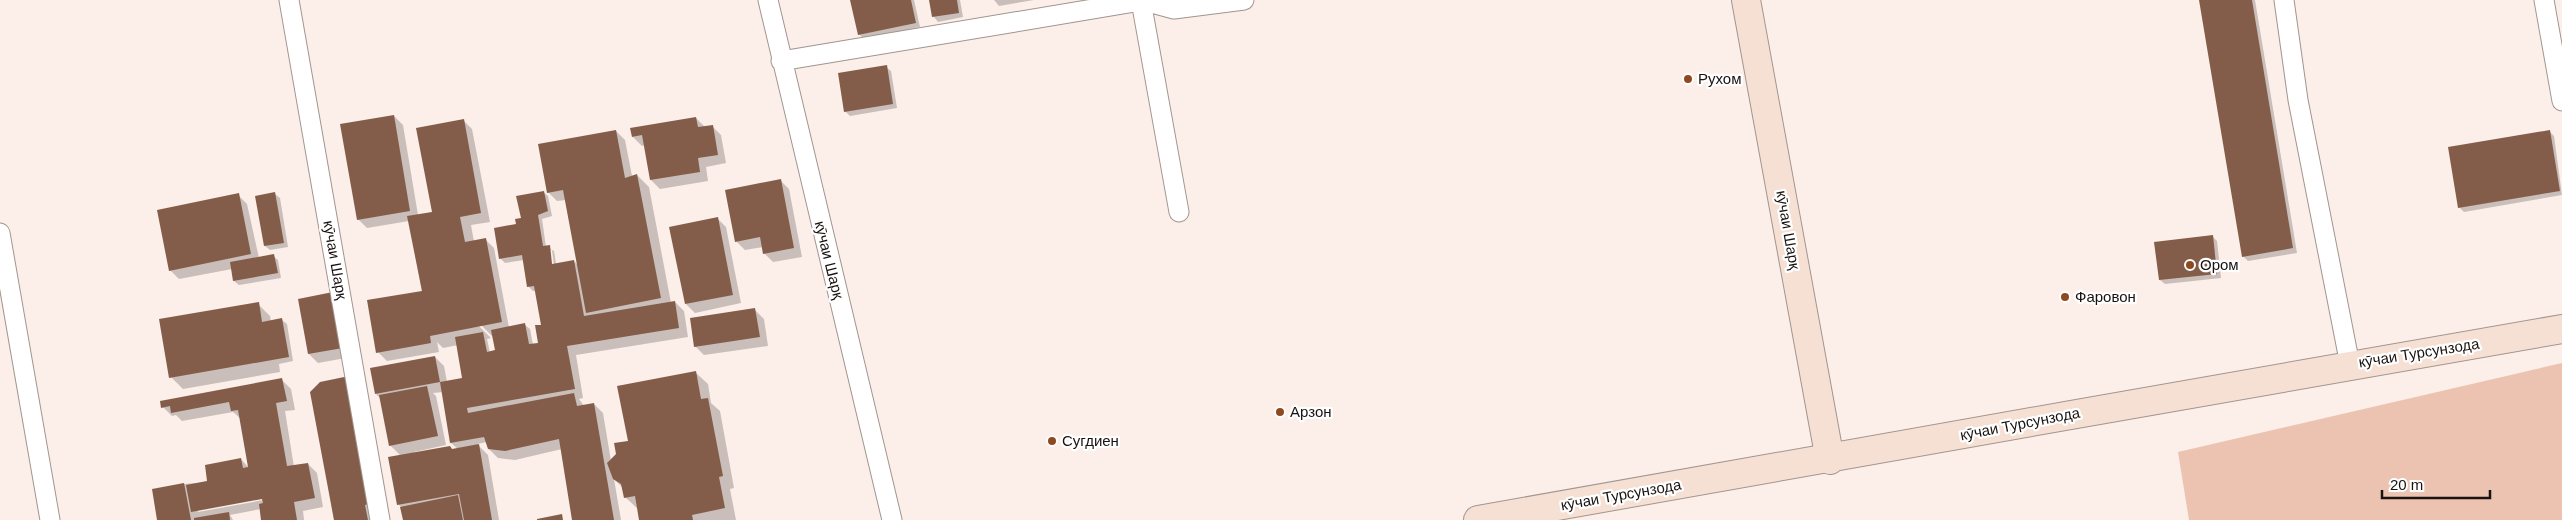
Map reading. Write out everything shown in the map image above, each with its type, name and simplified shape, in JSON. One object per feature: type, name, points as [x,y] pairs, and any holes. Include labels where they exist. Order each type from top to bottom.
[{"type":"main road","name":"кӯчаи Шарқ","points":[[1746,0],[1830,460]]},
{"type":"main road","name":"кӯчаи Турсунзода","points":[[1478,520],[1830,460],[2350,365],[2562,329]]},
{"type":"lane","name":"кӯчаи Шарқ","points":[[289,0],[380,520]]},
{"type":"lane","name":"кӯчаи Шарқ","points":[[768,0],[781,61],[892,520]]},
{"type":"lane","points":[[781,61],[1141,0],[1174,9],[1244,0]]},
{"type":"lane","points":[[1141,0],[1179,212]]},
{"type":"lane","points":[[2284,0],[2298,100],[2350,365]]},
{"type":"lane","points":[[2544,0],[2562,101]]},
{"type":"lane","points":[[0,233],[50,520]]},
{"type":"shaded area","points":[[2562,363],[2562,520],[2189,520],[2178,452]]},
{"type":"building","points":[[850,0],[911,0],[916,23],[858,35]]},
{"type":"building","points":[[929,0],[957,0],[959,13],[932,17]]},
{"type":"building","points":[[2199,0],[2252,0],[2293,248],[2242,257]]},
{"type":"building","points":[[887,65],[893,104],[844,112],[838,73]]},
{"type":"building","points":[[394,115],[410,211],[357,220],[340,124]]},
{"type":"building","points":[[696,117],[698,127],[713,125],[718,155],[698,158],[700,172],[650,180],[642,135],[632,137],[630,128]]},
{"type":"building","points":[[464,119],[481,213],[460,217],[465,242],[486,238],[502,322],[430,336],[431,343],[376,353],[367,300],[422,291],[407,216],[432,212],[416,128]]},
{"type":"building","points":[[616,130],[625,178],[637,174],[661,298],[586,313],[563,190],[547,193],[538,144]]},
{"type":"building","points":[[2550,130],[2560,191],[2458,208],[2448,147]]},
{"type":"building","points":[[781,179],[794,248],[763,254],[760,237],[735,242],[725,190]]},
{"type":"building","points":[[544,191],[548,211],[538,215],[543,246],[550,245],[552,264],[574,260],[584,316],[675,301],[679,328],[567,346],[575,389],[467,408],[468,413],[574,393],[577,406],[594,403],[614,520],[572,520],[559,439],[505,451],[488,449],[484,437],[450,443],[440,382],[462,378],[455,337],[483,332],[487,352],[495,350],[491,330],[525,323],[529,344],[538,343],[535,325],[541,325],[534,286],[527,287],[522,255],[499,259],[494,228],[516,224],[515,219],[521,218],[516,196]]},
{"type":"building","points":[[275,192],[284,243],[264,246],[255,196]]},
{"type":"building","points":[[239,193],[251,254],[169,271],[157,210]]},
{"type":"building","points":[[718,217],[733,295],[685,304],[669,227]]},
{"type":"building","points":[[2213,235],[2217,274],[2159,280],[2154,242]]},
{"type":"building","points":[[274,254],[278,273],[233,281],[230,262]]},
{"type":"building","points":[[333,292],[343,348],[308,354],[298,299]]},
{"type":"building","points":[[259,302],[262,322],[282,318],[289,357],[169,378],[159,319]]},
{"type":"building","points":[[755,308],[760,337],[694,347],[690,318]]},
{"type":"building","points":[[435,356],[440,382],[375,394],[370,368]]},
{"type":"building","points":[[696,371],[701,399],[708,398],[723,476],[719,477],[725,508],[692,515],[693,520],[639,520],[635,496],[624,498],[621,484],[613,479],[607,463],[616,454],[614,443],[628,441],[617,386]]},
{"type":"building","points":[[349,376],[373,503],[365,505],[368,520],[334,520],[310,392],[320,382]]},
{"type":"building","points":[[282,378],[287,401],[276,403],[287,466],[308,463],[315,498],[294,502],[297,520],[261,520],[259,504],[263,503],[262,499],[191,512],[186,485],[207,481],[205,465],[241,458],[243,468],[248,467],[238,410],[231,411],[229,402],[171,413],[170,406],[161,408],[160,401]]},
{"type":"building","points":[[427,386],[438,436],[389,446],[379,395]]},
{"type":"building","points":[[479,444],[492,520],[464,520],[459,494],[397,505],[388,457],[450,446],[452,449]]},
{"type":"building","points":[[184,483],[191,520],[157,520],[152,489]]},
{"type":"building","points":[[458,495],[463,520],[403,520],[400,507]]},
{"type":"building","points":[[229,512],[230,520],[194,520],[194,518]]},
{"type":"building","points":[[562,514],[563,520],[537,520],[537,519]]},
{"type":"place","name":"Рухом","points":[[1688,79]]},
{"type":"place","name":"Ором","points":[[2190,265]]},
{"type":"place","name":"Фаровон","points":[[2065,297]]},
{"type":"place","name":"Арзон","points":[[1280,412]]},
{"type":"place","name":"Сугдиен","points":[[1052,441]]}]
